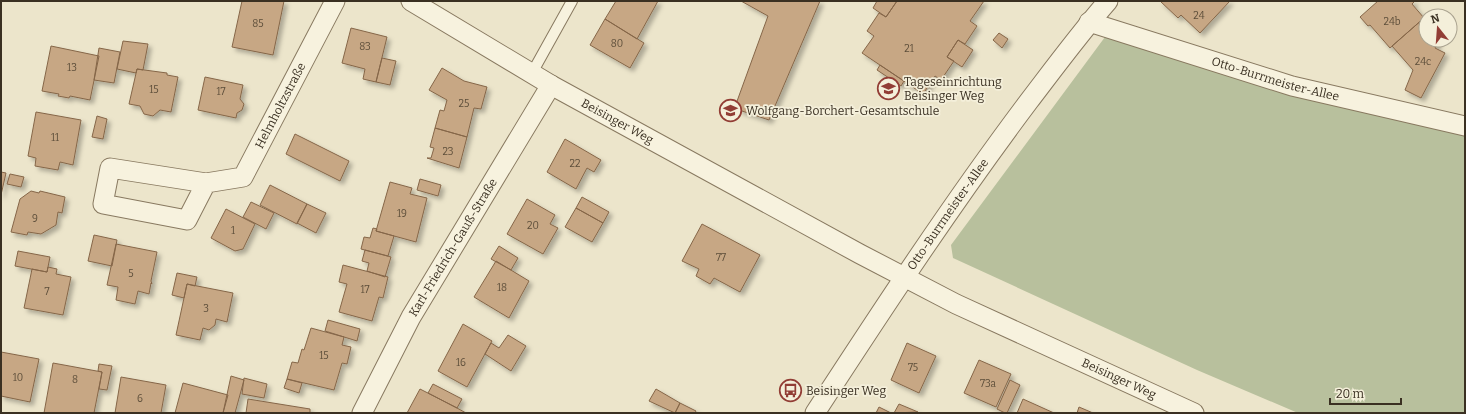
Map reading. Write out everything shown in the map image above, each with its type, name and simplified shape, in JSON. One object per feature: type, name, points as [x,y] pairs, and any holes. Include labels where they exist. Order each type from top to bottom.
[{"type":"street","name":"Helmholtzstraße","points":[[206,183],[187,220],[103,204],[110,168],[206,183],[243,176],[335,1]]},
{"type":"street","name":"Beisinger Weg","points":[[411,1],[551,85],[860,254],[956,304],[1191,412]]},
{"type":"street","name":"Otto-Burrmeister-Allee","points":[[815,413],[904,276],[979,167],[1089,22],[1108,1]]},
{"type":"street","name":"Otto-Burrmeister-Allee","points":[[1089,22],[1292,86],[1465,126]]},
{"type":"street","name":"Karl-Friedrich-Gauß-Straße","points":[[362,413],[411,317],[551,85]]},
{"type":"lane","points":[[532,73],[572,1]]},
{"type":"green space","points":[[1105,37],[1303,97],[1465,131],[1465,413],[1298,413],[1197,370],[953,258],[951,245]]},
{"type":"building","points":[[242,1],[284,1],[273,55],[232,47]]},
{"type":"building","points":[[616,1],[658,1],[637,39],[605,19]]},
{"type":"building","points":[[741,1],[820,1],[769,120],[739,110],[740,106],[736,104],[768,16]]},
{"type":"building","points":[[877,1],[897,1],[886,17],[873,8]]},
{"type":"building","points":[[897,1],[984,1],[970,21],[977,26],[965,44],[958,40],[947,57],[954,61],[941,80],[935,76],[923,94],[862,53],[874,36],[867,31],[879,13],[886,17]]},
{"type":"building","points":[[1160,1],[1230,1],[1200,33],[1181,15],[1178,18]]},
{"type":"building","points":[[1378,1],[1415,1],[1412,4],[1418,11],[1418,23],[1390,48],[1370,25],[1368,26],[1360,17]]},
{"type":"building","points":[[605,19],[644,43],[630,68],[590,45]]},
{"type":"building","points":[[1418,23],[1418,48],[1435,48],[1445,53],[1421,98],[1405,90],[1413,70],[1392,46]]},
{"type":"building","points":[[351,28],[387,37],[376,82],[363,79],[365,69],[342,63]]},
{"type":"building","points":[[999,33],[1008,39],[1002,48],[993,40]]},
{"type":"building","points":[[958,40],[973,50],[962,67],[947,57]]},
{"type":"building","points":[[123,41],[148,44],[143,70],[137,69],[136,73],[117,69]]},
{"type":"building","points":[[51,46],[99,56],[90,100],[70,96],[69,98],[58,96],[59,94],[42,91]]},
{"type":"building","points":[[99,48],[120,52],[114,83],[94,80]]},
{"type":"building","points":[[382,58],[396,61],[390,85],[376,82]]},
{"type":"building","points":[[880,65],[904,81],[901,86],[877,70]]},
{"type":"building","points":[[442,68],[464,81],[487,87],[481,109],[474,108],[467,137],[435,128],[440,110],[444,111],[447,100],[429,90]]},
{"type":"building","points":[[137,69],[167,73],[167,75],[178,77],[171,112],[160,110],[153,116],[144,114],[140,106],[129,104]]},
{"type":"building","points":[[205,77],[243,85],[240,99],[244,104],[242,110],[237,113],[236,118],[198,110]]},
{"type":"building","points":[[36,112],[81,120],[73,165],[60,162],[58,170],[35,166],[36,158],[28,156]]},
{"type":"building","points":[[97,116],[107,119],[103,139],[92,137]]},
{"type":"building","points":[[435,128],[467,137],[459,168],[427,158],[431,158],[434,148],[430,147]]},
{"type":"building","points":[[295,134],[349,161],[340,181],[286,154]]},
{"type":"building","points":[[565,139],[601,160],[594,172],[587,168],[576,189],[547,172]]},
{"type":"building","points":[[1,172],[6,173],[1,195]]},
{"type":"building","points":[[10,174],[24,177],[21,187],[7,184]]},
{"type":"building","points":[[420,179],[441,185],[438,196],[417,190]]},
{"type":"building","points":[[390,182],[412,188],[410,194],[427,198],[416,242],[376,231]]},
{"type":"building","points":[[270,185],[307,204],[297,224],[260,205]]},
{"type":"building","points":[[31,191],[39,193],[40,191],[65,197],[62,213],[58,212],[56,225],[41,234],[28,232],[27,235],[11,232],[20,199]]},
{"type":"building","points":[[582,197],[609,212],[603,223],[576,208]]},
{"type":"building","points":[[527,199],[555,215],[550,224],[558,228],[543,254],[507,234]]},
{"type":"building","points":[[251,202],[274,213],[266,229],[243,217]]},
{"type":"building","points":[[307,204],[326,213],[316,233],[297,223]]},
{"type":"building","points":[[576,208],[603,223],[592,242],[565,227]]},
{"type":"building","points":[[226,209],[255,224],[243,249],[235,251],[211,238]]},
{"type":"building","points":[[702,224],[760,255],[740,292],[714,278],[710,284],[696,276],[699,269],[682,261]]},
{"type":"building","points":[[373,228],[377,229],[376,231],[394,236],[388,256],[361,249],[364,237],[370,238]]},
{"type":"building","points":[[94,235],[117,240],[112,266],[88,261]]},
{"type":"building","points":[[116,244],[157,252],[149,294],[138,291],[135,304],[116,300],[118,287],[107,285]]},
{"type":"building","points":[[499,246],[518,258],[511,270],[491,259]]},
{"type":"building","points":[[365,250],[391,257],[385,277],[367,271],[369,263],[362,261]]},
{"type":"building","points":[[18,251],[50,257],[47,272],[15,266]]},
{"type":"building","points":[[496,261],[529,281],[509,318],[474,297]]},
{"type":"building","points":[[343,265],[388,277],[383,298],[379,297],[372,321],[339,312],[347,284],[339,282]]},
{"type":"building","points":[[48,267],[57,269],[56,274],[71,277],[63,315],[24,308],[32,269],[47,272]]},
{"type":"building","points":[[177,273],[197,277],[195,286],[187,284],[184,298],[172,295]]},
{"type":"building","points":[[187,284],[233,293],[227,322],[216,319],[215,325],[209,330],[203,328],[200,340],[176,335]]},
{"type":"building","points":[[328,320],[360,329],[357,341],[325,331]]},
{"type":"building","points":[[463,324],[492,341],[467,387],[438,371]]},
{"type":"building","points":[[311,328],[344,337],[342,345],[351,347],[347,364],[342,363],[334,390],[287,379],[292,362],[298,363]]},
{"type":"building","points":[[508,335],[526,346],[511,371],[485,354],[491,343],[499,348]]},
{"type":"building","points":[[907,343],[936,356],[919,393],[891,380]]},
{"type":"building","points":[[1,352],[39,359],[30,402],[1,396]]},
{"type":"building","points":[[979,360],[1011,374],[996,407],[964,393]]},
{"type":"building","points":[[53,363],[102,372],[94,413],[44,413]]},
{"type":"building","points":[[99,364],[112,366],[107,390],[99,389],[102,372],[98,371]]},
{"type":"building","points":[[231,376],[244,380],[235,413],[223,413]]},
{"type":"building","points":[[121,377],[166,385],[161,413],[115,413]]},
{"type":"building","points":[[244,378],[267,384],[264,398],[242,394]]},
{"type":"building","points":[[287,379],[302,383],[299,393],[284,388]]},
{"type":"building","points":[[1010,380],[1020,385],[1007,413],[1005,413],[997,409]]},
{"type":"building","points":[[183,383],[228,395],[223,413],[175,413]]},
{"type":"building","points":[[433,384],[462,399],[457,408],[428,393]]},
{"type":"building","points":[[420,389],[457,408],[466,413],[407,413]]},
{"type":"building","points":[[656,389],[680,403],[675,413],[649,401]]},
{"type":"building","points":[[248,399],[310,409],[310,413],[246,413]]},
{"type":"building","points":[[1023,399],[1054,413],[1017,413]]},
{"type":"building","points":[[680,403],[696,411],[695,413],[675,413]]},
{"type":"building","points":[[899,404],[918,412],[894,413]]},
{"type":"building","points":[[879,407],[891,413],[876,413]]},
{"type":"building","points":[[1079,407],[1093,413],[1077,413]]},
{"type":"place","name":"Tageseinrichtung Beisinger Weg","points":[[889,89]]},
{"type":"place","name":"Wolfgang-Borchert-Gesamtschule","points":[[731,111]]},
{"type":"place","name":"Beisinger Weg","points":[[790,391]]}]
